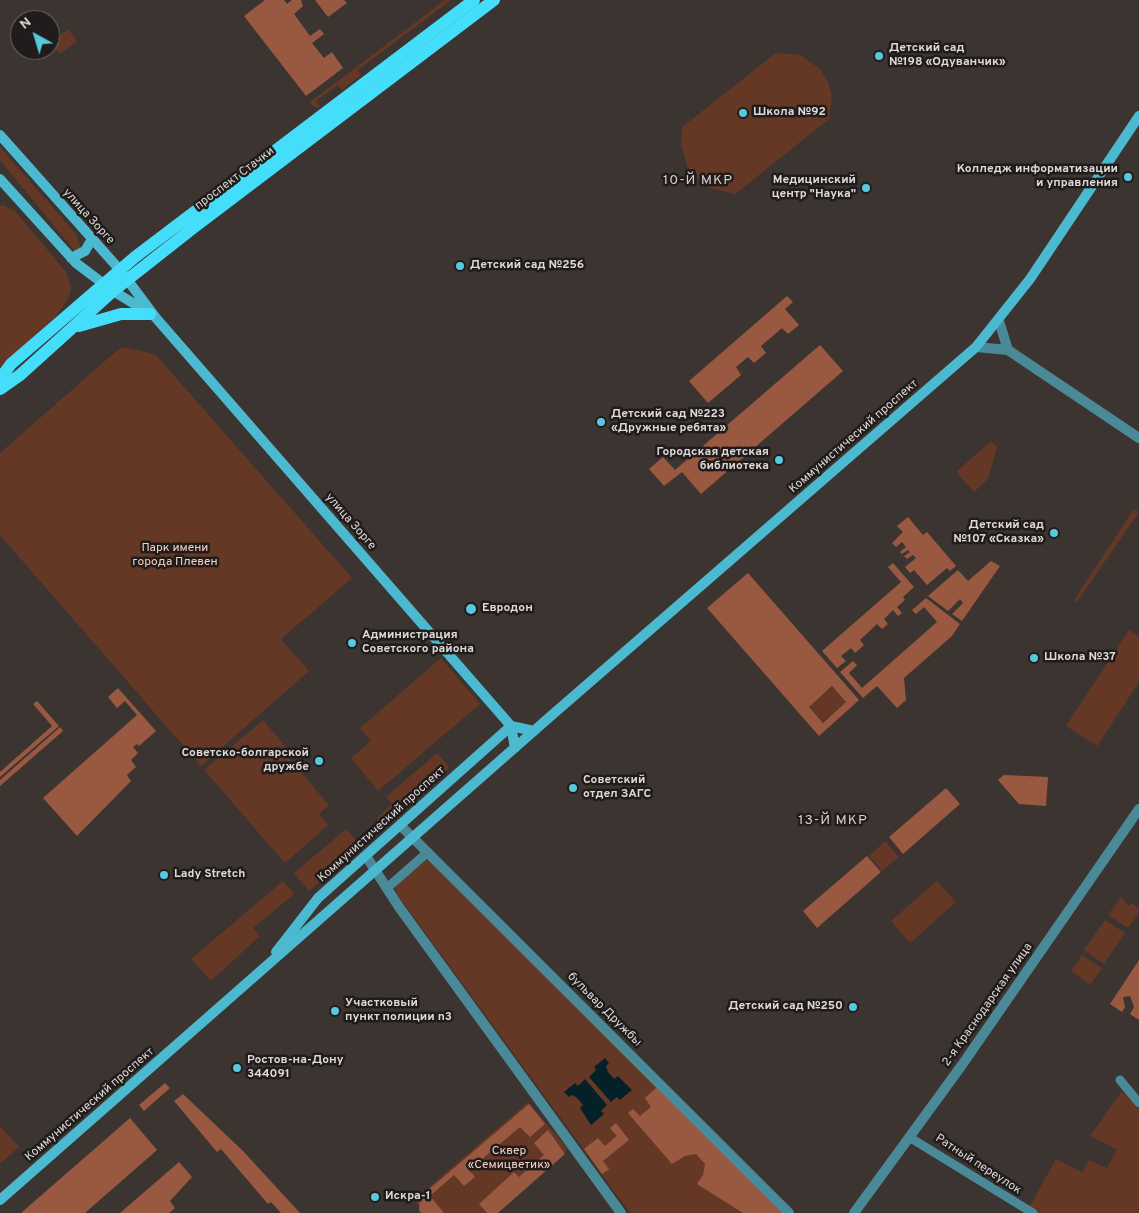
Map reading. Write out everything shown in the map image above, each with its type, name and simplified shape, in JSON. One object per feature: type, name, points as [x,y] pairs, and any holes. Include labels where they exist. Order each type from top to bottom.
[{"type":"main road","name":"проспект Стачки","points":[[0,379],[11,364],[474,0]]},
{"type":"main road","name":"проспект Стачки","points":[[124,275],[494,0]]},
{"type":"main road","name":"Коммунистический проспект","points":[[0,1200],[414,838],[514,748],[976,347],[999,321],[1030,279],[1139,116]]},
{"type":"main road","name":"улица Зорге","points":[[0,135],[124,275],[153,316],[511,726]]},
{"type":"main road","name":"улица Зорге","points":[[0,179],[71,258],[108,288],[153,316]]},
{"type":"main road","points":[[71,258],[85,251],[92,240]]},
{"type":"main road","name":"проспект Стачки","points":[[0,389],[20,375],[72,328],[108,288]]},
{"type":"main road","points":[[72,328],[121,314],[153,316]]},
{"type":"main road","name":"Коммунистический проспект","points":[[263,969],[318,898],[511,726]]},
{"type":"main road","points":[[514,748],[511,726],[534,731]]},
{"type":"street","points":[[999,321],[1008,350]]},
{"type":"street","points":[[976,347],[1008,350],[1139,438]]},
{"type":"street","name":"2-я Краснодарская улица","points":[[854,1213],[962,1065],[1139,809]]},
{"type":"street","name":"бульвар Дружбы","points":[[400,825],[789,1213]]},
{"type":"street","points":[[387,888],[428,852]]},
{"type":"street","points":[[366,856],[387,888],[621,1213]]},
{"type":"street","points":[[1120,1080],[1139,1104]]},
{"type":"street","name":"Ратный переулок","points":[[910,1137],[965,1169],[1027,1212]]},
{"type":"green space","points":[[445,0],[451,0],[358,70],[361,75],[342,90],[338,85],[316,101],[320,107],[313,106],[310,102]]},
{"type":"green space","points":[[68,29],[77,41],[60,54],[60,36]]},
{"type":"green space","points":[[776,53],[801,55],[820,69],[828,82],[832,96],[829,119],[735,194],[710,188],[697,178],[687,166],[681,144],[682,127]]},
{"type":"green space","points":[[0,147],[76,234],[82,249],[78,252],[74,250],[0,160]]},
{"type":"green space","points":[[3,205],[15,211],[66,272],[71,288],[69,297],[56,316],[0,367],[0,206]]},
{"type":"green space","name":"Парк имени города Плевен","points":[[121,347],[155,354],[352,578],[281,639],[309,671],[201,766],[0,535],[0,453]]},
{"type":"green space","points":[[991,441],[997,447],[988,479],[974,492],[956,472]]},
{"type":"green space","points":[[1134,509],[1139,512],[1077,602],[1074,600]]},
{"type":"green space","points":[[1129,630],[1139,637],[1139,682],[1097,746],[1066,726]]},
{"type":"green space","points":[[441,658],[480,704],[378,791],[351,758],[371,741],[360,728]]},
{"type":"green space","points":[[832,687],[846,702],[823,722],[809,707]]},
{"type":"green space","points":[[263,720],[291,753],[287,756],[329,805],[319,814],[328,825],[285,863],[204,770]]},
{"type":"green space","points":[[437,753],[449,767],[439,780],[385,827],[377,818],[392,804],[386,797]]},
{"type":"green space","points":[[346,829],[362,847],[309,891],[294,873]]},
{"type":"green space","points":[[885,841],[899,857],[882,871],[869,856]]},
{"type":"green space","points":[[428,859],[785,1213],[630,1213],[397,894],[395,889],[399,883]]},
{"type":"green space","points":[[283,881],[294,894],[253,928],[260,936],[211,981],[191,959]]},
{"type":"green space","points":[[937,881],[956,902],[910,943],[891,921]]},
{"type":"green space","points":[[1121,897],[1129,906],[1131,903],[1139,909],[1139,913],[1128,928],[1108,915]]},
{"type":"green space","points":[[1105,920],[1125,933],[1104,964],[1084,950]]},
{"type":"green space","points":[[1082,955],[1102,968],[1090,985],[1071,971]]},
{"type":"green space","points":[[1122,1091],[1139,1110],[1139,1213],[1026,1213],[1056,1159],[1082,1172],[1089,1160],[1107,1168],[1117,1149],[1090,1136]]},
{"type":"green space","name":"Сквер «Семицветик»","points":[[528,1102],[568,1149],[493,1213],[425,1213],[414,1200]]},
{"type":"green space","points":[[0,1126],[19,1147],[0,1164]]},
{"type":"shaded area","points":[[265,0],[284,0],[287,4],[292,0],[301,0],[303,6],[294,14],[310,36],[320,29],[324,34],[312,43],[324,58],[332,52],[343,68],[306,96],[244,16]]},
{"type":"shaded area","points":[[315,0],[344,0],[347,3],[328,17]]},
{"type":"shaded area","points":[[787,296],[793,302],[785,309],[799,325],[788,334],[782,328],[761,346],[766,353],[754,363],[748,357],[736,367],[741,375],[708,403],[689,381]]},
{"type":"shaded area","points":[[820,345],[843,371],[701,494],[682,472],[664,486],[649,469],[663,457],[675,470]]},
{"type":"shaded area","points":[[908,517],[923,535],[927,532],[956,566],[950,571],[947,568],[927,585],[914,570],[910,573],[905,567],[916,558],[913,555],[907,559],[904,556],[910,552],[908,550],[902,554],[900,552],[906,547],[902,542],[896,547],[892,543],[903,532],[897,526]]},
{"type":"shaded area","points":[[991,561],[1000,566],[962,621],[952,614],[963,603],[960,599],[948,611],[928,596],[958,570],[968,581]]},
{"type":"shaded area","points":[[893,563],[914,587],[903,597],[905,600],[897,607],[902,613],[898,616],[893,610],[884,619],[888,624],[882,629],[877,624],[860,640],[864,645],[855,653],[851,648],[841,656],[846,661],[837,668],[822,651],[901,582],[888,567]]},
{"type":"shaded area","points":[[748,573],[859,700],[819,736],[707,608]],"holes":[[[832,686],[846,702],[823,723],[809,707]]]},
{"type":"shaded area","points":[[926,598],[960,624],[952,636],[904,678],[906,700],[897,708],[877,686],[863,698],[840,672],[853,661],[857,665],[849,673],[862,688],[937,622],[924,607],[916,614],[912,610]]},
{"type":"shaded area","points":[[118,688],[156,731],[139,746],[137,744],[133,747],[138,753],[131,760],[136,767],[127,775],[131,781],[77,836],[43,798],[137,715],[125,701],[117,708],[108,697]]},
{"type":"shaded area","points":[[37,701],[59,726],[0,777],[0,772],[52,726],[33,704]]},
{"type":"shaded area","points":[[60,727],[63,731],[0,786],[0,780]]},
{"type":"shaded area","points":[[1004,775],[1048,777],[1046,806],[1019,804],[998,780]]},
{"type":"shaded area","points":[[946,788],[960,804],[903,854],[889,837]]},
{"type":"shaded area","points":[[867,856],[881,872],[817,928],[803,911]]},
{"type":"shaded area","points":[[1139,960],[1139,1020],[1130,1014],[1134,1007],[1130,996],[1123,997],[1125,1007],[1122,1012],[1110,1004]]},
{"type":"shaded area","points":[[165,1083],[170,1088],[144,1111],[139,1105]]},
{"type":"shaded area","points":[[658,1086],[785,1213],[743,1213],[697,1184],[703,1175],[705,1164],[696,1154],[685,1156],[672,1164],[628,1113],[633,1109],[640,1116],[651,1107],[645,1098]]},
{"type":"shaded area","points":[[183,1094],[243,1151],[300,1213],[281,1213],[271,1202],[268,1204],[221,1149],[217,1152],[174,1101]]},
{"type":"shaded area","points":[[529,1104],[545,1124],[530,1137],[520,1127],[469,1170],[475,1177],[464,1186],[454,1175],[430,1196],[444,1213],[421,1213],[419,1210],[420,1197]]},
{"type":"shaded area","points":[[130,1118],[157,1150],[85,1213],[21,1213]]},
{"type":"shaded area","points":[[616,1123],[629,1140],[603,1161],[609,1169],[602,1174],[584,1149],[598,1138],[605,1146],[617,1136],[610,1128]]},
{"type":"shaded area","points":[[548,1130],[565,1154],[498,1213],[487,1213],[479,1204],[514,1172],[519,1177],[544,1155],[534,1143]]},
{"type":"shaded area","points":[[179,1162],[192,1177],[170,1201],[175,1208],[169,1213],[120,1213]]},
{"type":"water","points":[[605,1058],[609,1063],[606,1066],[608,1072],[614,1079],[618,1076],[632,1090],[620,1100],[617,1097],[611,1102],[589,1077],[596,1070],[594,1067]]},
{"type":"water","points":[[585,1079],[607,1105],[601,1111],[604,1114],[591,1125],[580,1108],[583,1105],[577,1098],[572,1095],[569,1097],[564,1092],[575,1083],[578,1086]]},
{"type":"place","name":"Детский сад №198 «Одуванчик»","points":[[879,56]]},
{"type":"place","name":"Школа №92","points":[[743,113]]},
{"type":"place","name":"Колледж информатизации и управления","points":[[1128,177]]},
{"type":"place","name":"Медицинский центр \"Наука\"","points":[[866,188]]},
{"type":"place","name":"Детский сад №256","points":[[460,266]]},
{"type":"place","name":"Детский сад №223 «Дружные ребята»","points":[[601,422]]},
{"type":"place","name":"Городская детская библиотека","points":[[779,460]]},
{"type":"place","name":"Детский сад №107 «Сказка»","points":[[1054,533]]},
{"type":"place","name":"Евродон","points":[[471,609]]},
{"type":"place","name":"Администрация Советского района","points":[[352,643]]},
{"type":"place","name":"Школа №37","points":[[1034,658]]},
{"type":"place","name":"Советско-болгарской дружбе","points":[[319,761]]},
{"type":"place","name":"Советский отдел ЗАГС","points":[[573,788]]},
{"type":"place","name":"Lady Stretch","points":[[164,875]]},
{"type":"place","name":"Детский сад №250","points":[[853,1007]]},
{"type":"place","name":"Участковый пункт полиции n3","points":[[335,1011]]},
{"type":"place","name":"Ростов-на-Дону 344091","points":[[237,1068]]},
{"type":"place","name":"Искра-1","points":[[375,1197]]},
{"type":"district","name":"10-Й МКР","points":[[698,181]]},
{"type":"district","name":"13-Й МКР","points":[[833,821]]}]
